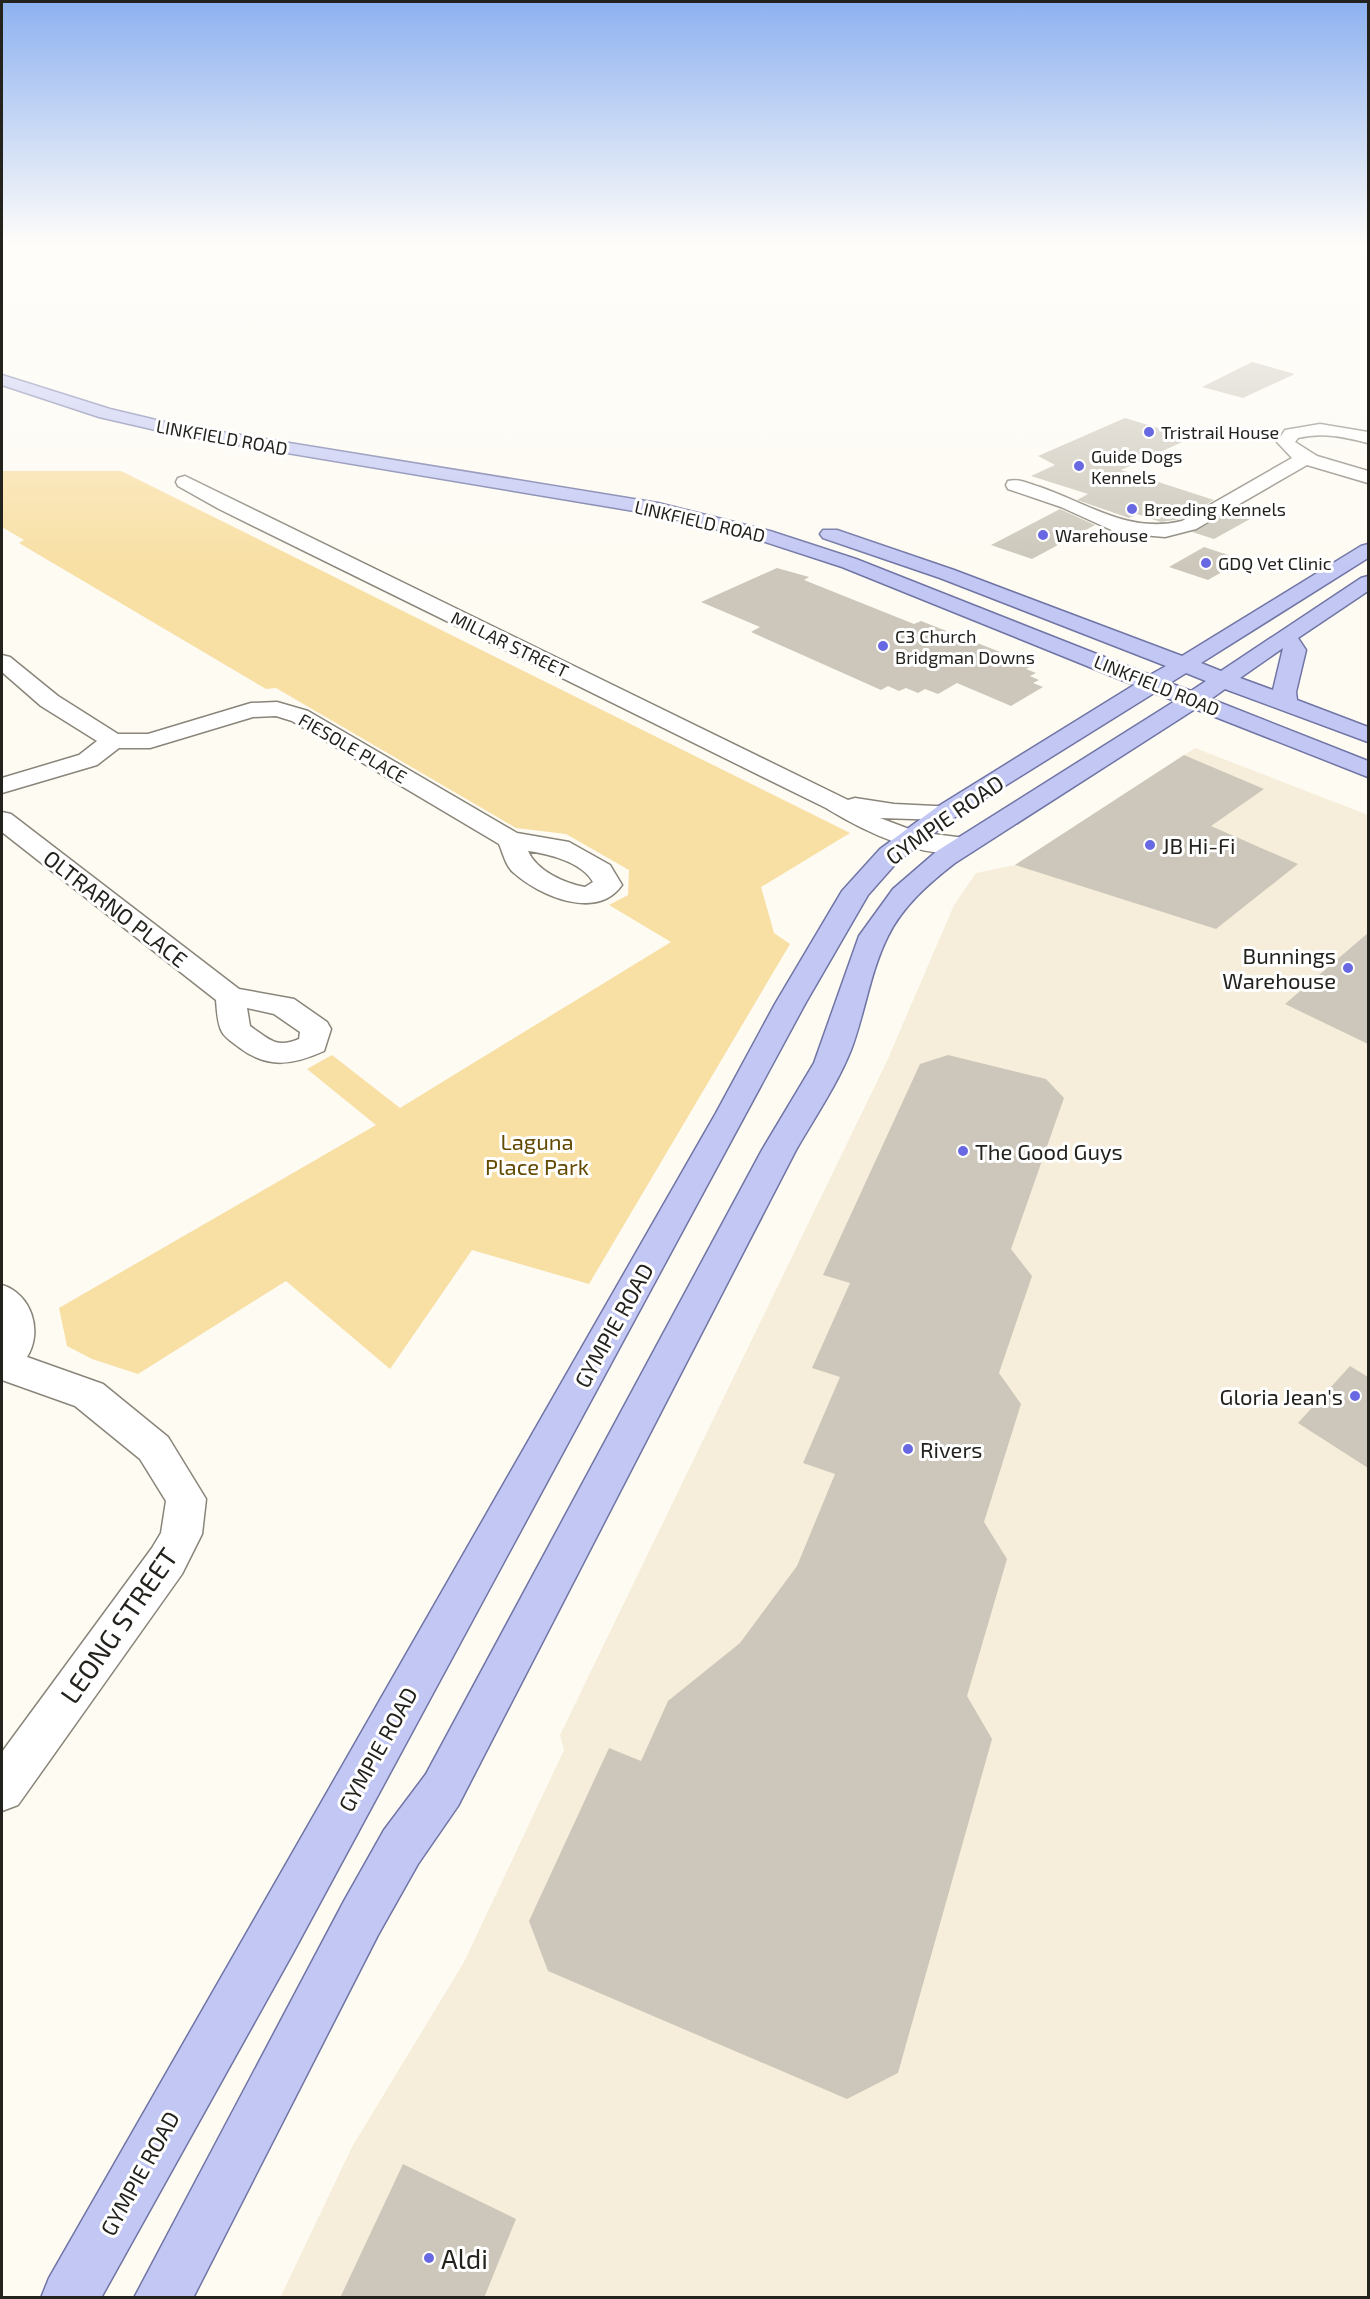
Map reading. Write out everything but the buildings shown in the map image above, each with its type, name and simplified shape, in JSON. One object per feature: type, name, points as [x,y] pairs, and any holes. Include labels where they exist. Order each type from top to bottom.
[{"type":"main road","name":"LINKFIELD ROAD","points":[[17,367],[49,379],[138,405],[233,426],[632,489],[727,507],[803,527],[920,564],[1368,735]]},
{"type":"main road","points":[[2,400],[12,386],[49,379]]},
{"type":"main road","name":"LINKFIELD ROAD","points":[[12,386],[105,413],[218,437],[630,504],[732,526],[849,563],[1196,699],[1368,770]]},
{"type":"main road","points":[[34,409],[76,414],[105,413]]},
{"type":"main road","name":"GYMPIE ROAD","points":[[69,2298],[276,1933],[801,984],[856,891],[882,862],[927,826],[1368,550]]},
{"type":"main road","name":"GYMPIE ROAD","points":[[162,2298],[361,1918],[401,1847],[442,1790],[779,1149],[823,1075],[835,1051],[865,960],[881,922],[929,870],[964,845],[1196,699],[1368,582]]},
{"type":"main road","points":[[1107,636],[1147,636],[1219,644]]},
{"type":"main road","points":[[1286,636],[1295,650],[1284,692],[1286,704]]},
{"type":"main road","points":[[1103,663],[1106,679],[1099,697],[1107,713]]},
{"type":"main road","points":[[1159,722],[1286,736]]},
{"type":"street","points":[[1364,471],[1305,458],[1290,450],[1286,442],[1291,434],[1323,429],[1368,438]]},
{"type":"street","points":[[1015,485],[1068,503],[1125,529],[1166,531],[1189,525],[1305,458]]},
{"type":"street","name":"MILLAR STREET","points":[[185,482],[226,505],[835,803],[879,830],[927,826]]},
{"type":"street","points":[[2,662],[19,673],[57,706],[113,741],[88,759],[2,786]]},
{"type":"street","name":"FIESOLE PLACE","points":[[113,741],[150,741],[251,710],[277,709],[300,716],[510,840]]},
{"type":"street","name":"MILLAR STREET","points":[[835,803],[894,812],[927,826],[935,845],[964,845]]},
{"type":"street","name":"OLTRARNO PLACE","points":[[2,820],[230,996]]},
{"type":"street","points":[[2,1298],[12,1309],[17,1342],[3,1365]]},
{"type":"street","name":"LEONG STREET","points":[[2,1790],[167,1561],[181,1534],[186,1499],[154,1448],[89,1395],[3,1365]]},
{"type":"shaded area","points":[[1195,748],[1368,815],[1368,2297],[280,2298],[352,2147],[464,1962],[564,1750],[560,1735],[887,1061],[954,905],[976,873],[1015,865]]},
{"type":"green space","name":"Laguna Place Park","points":[[2,471],[121,471],[850,833],[761,887],[774,933],[790,944],[589,1284],[472,1250],[390,1369],[286,1281],[138,1374],[92,1359],[67,1346],[59,1308],[376,1125],[307,1069],[332,1055],[400,1108],[671,942],[609,905],[628,895],[629,870],[566,834],[516,828],[276,688],[266,689],[19,543],[24,540],[2,527]]},
{"type":"place","name":"Tristrail House","points":[[1149,432]]},
{"type":"place","name":"Guide Dogs Kennels","points":[[1079,466]]},
{"type":"place","name":"Breeding Kennels","points":[[1132,509]]},
{"type":"place","name":"Warehouse","points":[[1043,535]]},
{"type":"place","name":"GDQ Vet Clinic","points":[[1206,563]]},
{"type":"place","name":"C3 Church Bridgman Downs","points":[[883,646]]},
{"type":"place","name":"JB Hi-Fi","points":[[1150,845]]},
{"type":"place","name":"Bunnings Warehouse","points":[[1348,968]]},
{"type":"place","name":"The Good Guys","points":[[963,1151]]},
{"type":"place","name":"Gloria Jean's","points":[[1355,1396]]},
{"type":"place","name":"Rivers","points":[[908,1449]]},
{"type":"place","name":"Aldi","points":[[429,2258]]}]
